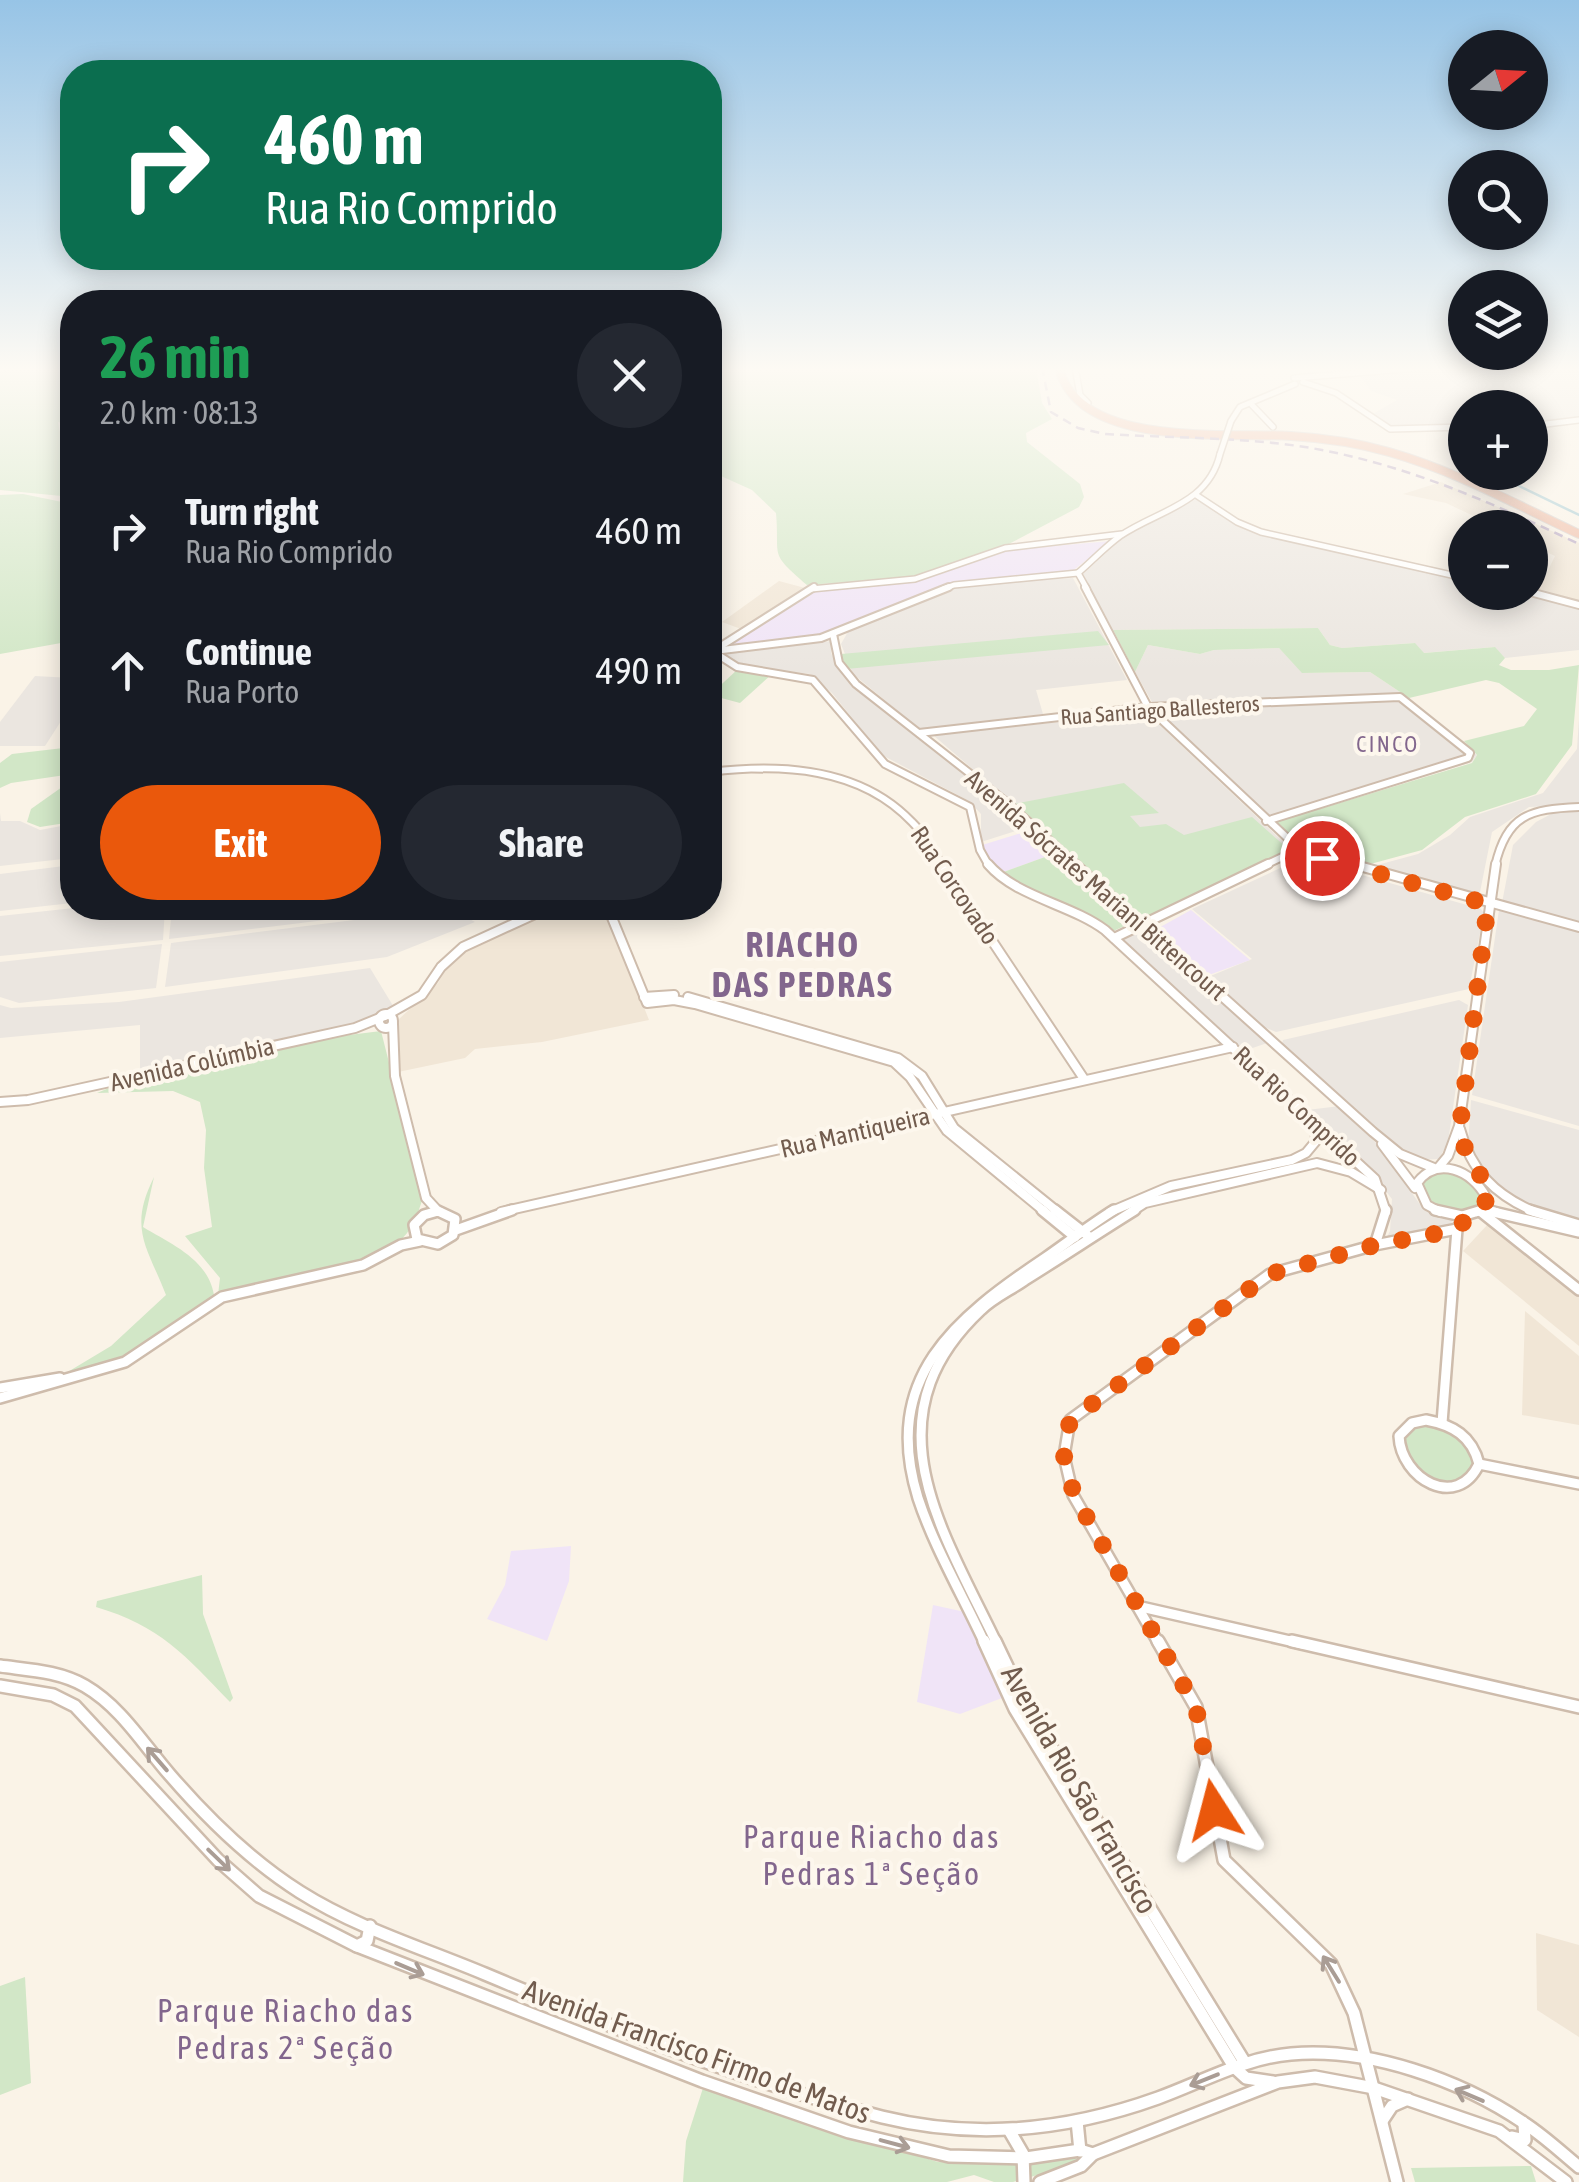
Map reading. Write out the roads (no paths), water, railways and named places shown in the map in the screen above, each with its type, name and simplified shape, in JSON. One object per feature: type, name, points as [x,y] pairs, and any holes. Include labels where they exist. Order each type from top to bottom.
[{"type":"highway","points":[[1432,469],[1579,532]]},
{"type":"highway","points":[[1439,469],[1579,532]]},
{"type":"street","points":[[722,651],[834,634],[954,585],[1078,574],[1122,534],[1196,495],[1217,469]]},
{"type":"street","points":[[1196,495],[1237,522],[1261,532],[1448,574]]},
{"type":"street","points":[[722,645],[810,588],[834,582],[915,580],[1005,548],[1122,534]]},
{"type":"street","points":[[1098,538],[1114,541]]},
{"type":"street","points":[[1078,574],[1148,707],[1299,849],[1579,926]]},
{"type":"street","points":[[1548,596],[1579,604]]},
{"type":"street","name":"Avenida Sócrates Mariani Bittencourt","points":[[834,634],[836,657],[845,673],[1010,804],[1373,1132],[1400,1154],[1436,1168]]},
{"type":"street","name":"Rua Rio Comprido","points":[[722,658],[737,667],[813,680],[885,764],[970,806],[980,858],[1000,877],[1090,919],[1114,938],[1360,1163],[1381,1190]]},
{"type":"street","name":"Rua Santiago Ballesteros","points":[[919,733],[1148,707],[1402,698],[1470,753],[1468,758],[1266,821]]},
{"type":"street","name":"Rua Corcovado","points":[[722,770],[802,769],[860,784],[891,802],[915,824],[1084,1080]]},
{"type":"street","points":[[1579,807],[1532,814],[1506,830],[1498,847],[1460,1126],[1436,1168],[1420,1177],[1417,1191],[1436,1210],[1460,1217],[1482,1210],[1579,1228]]},
{"type":"street","points":[[1114,938],[1299,849]]},
{"type":"street","points":[[0,1398],[135,1357],[223,1297],[362,1265],[402,1245],[420,1241],[438,1244],[456,1230],[455,1220],[438,1211],[426,1198],[395,1076],[387,1022],[428,989],[442,967],[463,947],[522,920]]},
{"type":"street","points":[[613,920],[646,1000],[695,1004],[894,1062],[911,1074],[947,1131],[1083,1236]]},
{"type":"street","name":"Avenida Colúmbia","points":[[0,1102],[60,1094],[387,1022]]},
{"type":"street","name":"Rua Mantiqueira","points":[[456,1230],[477,1218],[1233,1047]]},
{"type":"street","points":[[1294,1163],[1314,1144],[1314,1121]]},
{"type":"street","points":[[1460,1126],[1464,1152],[1486,1197],[1482,1210]]},
{"type":"street","name":"Avenida Sócrates Mariani Bittencourt","points":[[1373,1132],[1417,1191]]},
{"type":"street","points":[[1452,1146],[1464,1152]]},
{"type":"street","name":"Avenida Rio São Francisco","points":[[1239,2065],[1015,1710],[913,1483],[909,1420],[926,1364],[942,1339],[973,1306],[1083,1236],[1145,1203],[1294,1163],[1336,1166],[1381,1190]]},
{"type":"street","points":[[1436,1168],[1460,1171],[1527,1210],[1579,1228]]},
{"type":"street","points":[[1375,1245],[1386,1218],[1381,1190]]},
{"type":"street","points":[[402,1245],[420,1218],[426,1198]]},
{"type":"street","points":[[1482,1210],[1579,1290]]},
{"type":"street","points":[[420,1218],[438,1211]]},
{"type":"street","name":"Rua Mantiqueira","points":[[449,1214],[477,1218]]},
{"type":"street","points":[[1442,1422],[1460,1217]]},
{"type":"street","points":[[1444,1232],[1460,1217]]},
{"type":"street","points":[[413,1228],[420,1241]]},
{"type":"street","points":[[1397,2182],[1354,2013],[1331,1964],[1224,1860],[1196,1707],[1067,1478],[1064,1456],[1070,1420],[1270,1274],[1375,1245],[1456,1230]]},
{"type":"street","points":[[0,1388],[55,1380]]},
{"type":"street","points":[[1426,1420],[1442,1422],[1467,1437],[1480,1464],[1473,1478],[1449,1487],[1424,1481],[1404,1464],[1397,1445],[1404,1429],[1426,1420]]},
{"type":"street","points":[[1480,1464],[1579,1484]]},
{"type":"street","points":[[1138,1606],[1579,1708]]},
{"type":"street","name":"Avenida Francisco Firmo de Matos","points":[[0,1666],[42,1672],[85,1686],[110,1705],[199,1809],[276,1876],[326,1907],[530,1993],[811,2098],[922,2126],[1009,2130],[1077,2122],[1155,2100],[1239,2065],[1294,2053],[1366,2059],[1444,2084],[1521,2120],[1579,2167]]},
{"type":"street","name":"Avenida Francisco Firmo de Matos","points":[[0,1686],[53,1695],[75,1706],[182,1822],[259,1896],[357,1946],[702,2081],[850,2132],[949,2156],[1026,2158],[1087,2152],[1278,2082],[1315,2077],[1409,2098],[1499,2131],[1566,2182]]},
{"type":"street","points":[[182,1822],[199,1809]]},
{"type":"street","points":[[357,1946],[368,1940],[370,1926]]},
{"type":"street","points":[[1239,2065],[1258,2082],[1278,2082]]},
{"type":"street","points":[[1382,2121],[1392,2106],[1409,2098]]},
{"type":"street","points":[[1499,2131],[1525,2140],[1527,2132],[1521,2120]]},
{"type":"street","points":[[1077,2122],[1087,2152]]},
{"type":"street","points":[[1009,2130],[1020,2142],[1026,2158],[1024,2182]]},
{"type":"street","name":"Avenida Francisco Firmo de Matos","points":[[1040,2182],[1081,2166],[1087,2152]]},
{"type":"waterway","points":[[1527,490],[1579,515]]},
{"type":"railway","points":[[1395,469],[1512,513],[1579,544]]},
{"type":"district","name":"CINCO","points":[[1388,744]]},
{"type":"district","name":"RIACHO DAS PEDRAS","points":[[803,964]]},
{"type":"district","name":"Parque Riacho das Pedras 1ª Seção","points":[[872,1854]]},
{"type":"district","name":"Parque Riacho das Pedras 2ª Seção","points":[[286,2028]]}]
